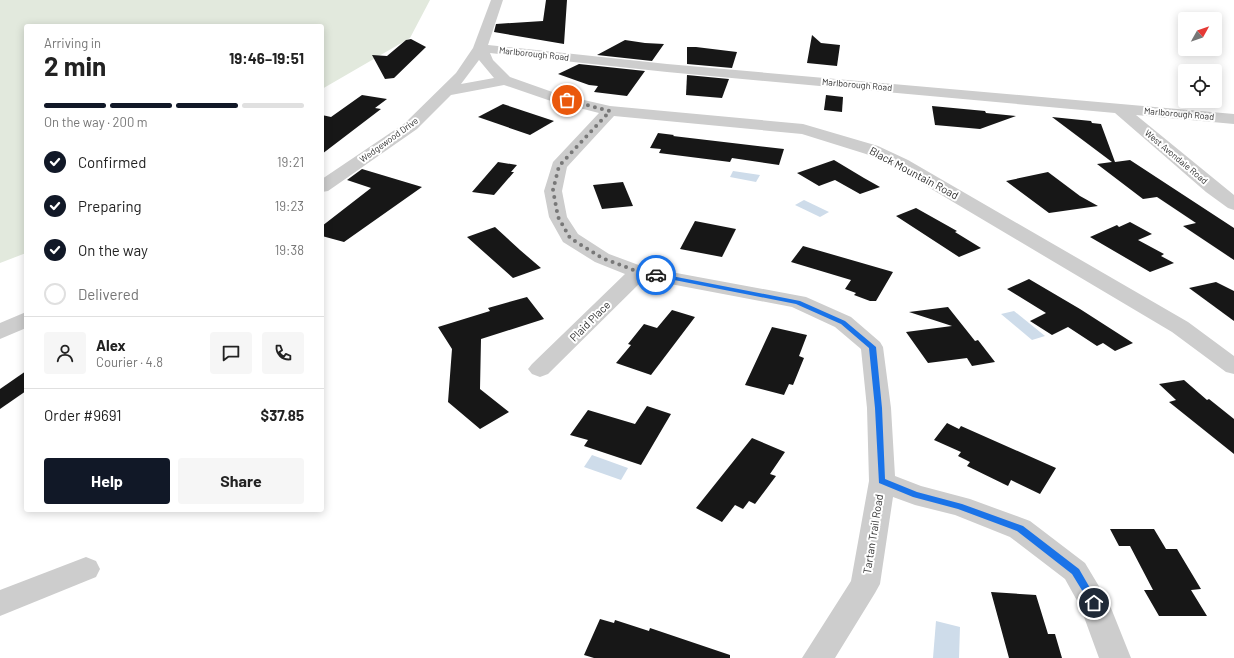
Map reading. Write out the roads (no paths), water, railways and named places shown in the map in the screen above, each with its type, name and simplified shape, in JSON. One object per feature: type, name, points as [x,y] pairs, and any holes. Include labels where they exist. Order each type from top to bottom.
[{"type":"street","points":[[480,48],[497,0]]},
{"type":"street","name":"Black Mountain Road","points":[[480,48],[487,62],[505,80],[553,97],[610,111],[803,129],[872,150],[902,164],[1180,326],[1234,366]]},
{"type":"street","name":"Wedgewood Drive","points":[[324,186],[411,126],[448,91],[461,76],[480,48]]},
{"type":"street","name":"Marlborough Road","points":[[480,48],[667,68],[1234,119]]},
{"type":"street","points":[[448,91],[505,80]]},
{"type":"street","name":"West Avondale Road","points":[[1120,109],[1212,188],[1234,204]]},
{"type":"street","name":"Tartan Trail Road","points":[[610,111],[559,166],[553,190],[558,217],[570,238],[602,258],[639,272],[798,302],[843,322],[872,347],[879,408],[882,481],[865,584],[818,658]]},
{"type":"street","name":"Plaid Place","points":[[540,369],[639,272]]},
{"type":"street","points":[[0,332],[24,320]]},
{"type":"street","points":[[882,481],[916,494],[960,506],[1020,529],[1076,571],[1094,603],[1115,658]]},
{"type":"street","points":[[0,602],[86,569]]},
{"type":"water","points":[[733,171],[760,175],[756,182],[730,177]]},
{"type":"water","points":[[804,200],[829,212],[820,217],[795,205]]},
{"type":"water","points":[[1014,311],[1045,336],[1032,340],[1001,314]]},
{"type":"water","points":[[592,455],[628,468],[621,480],[584,467]]},
{"type":"water","points":[[936,621],[960,627],[959,658],[933,658]]}]
